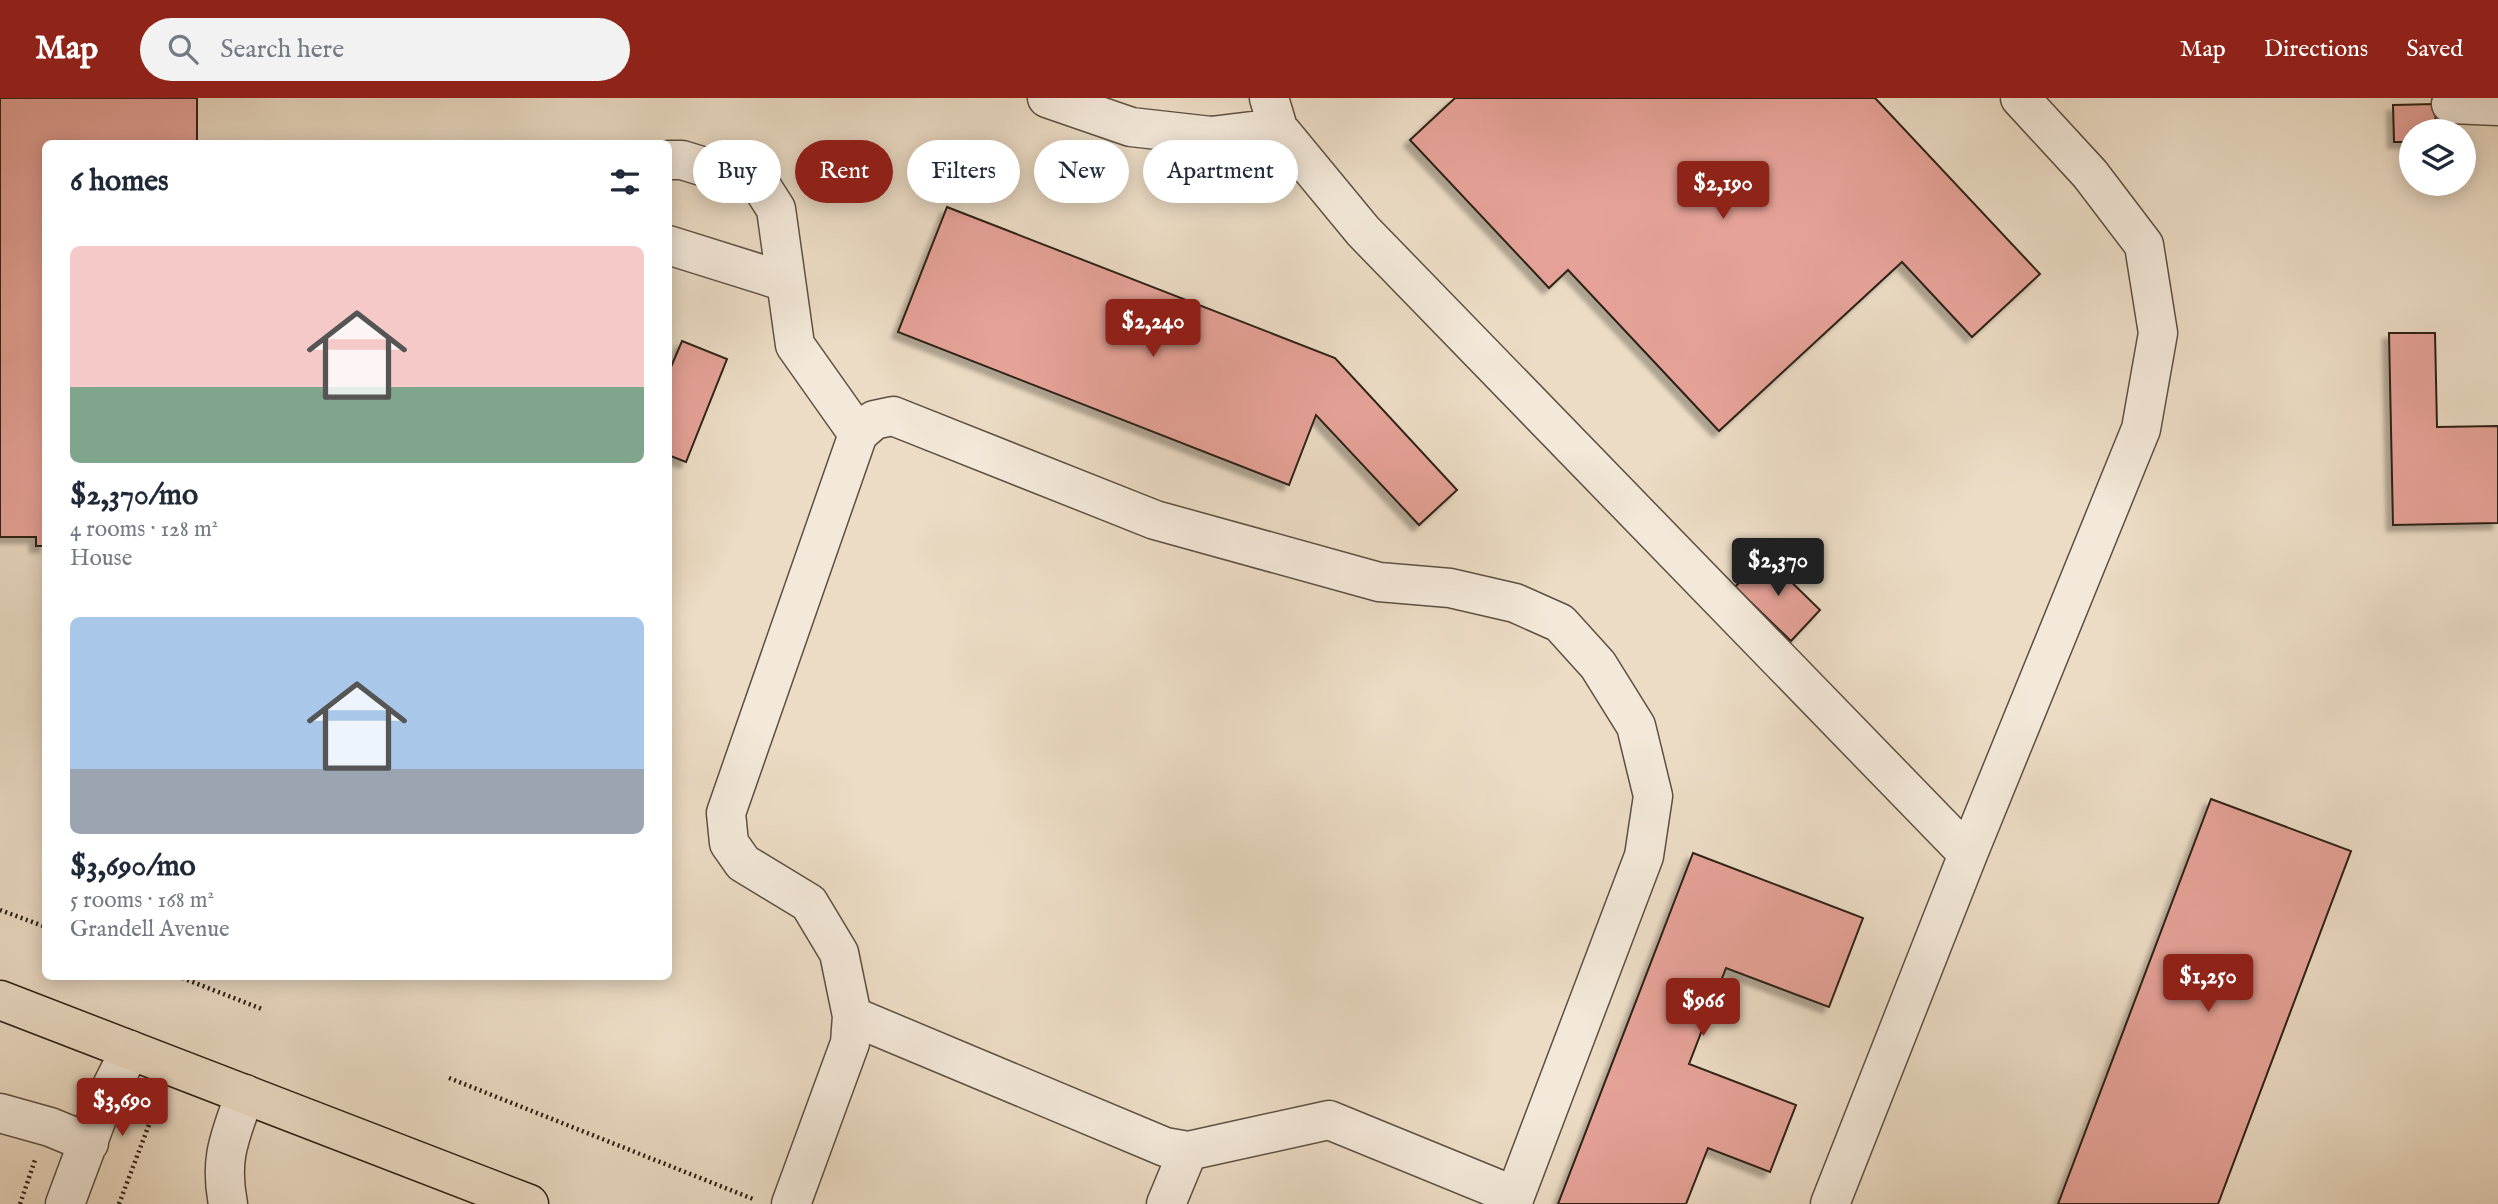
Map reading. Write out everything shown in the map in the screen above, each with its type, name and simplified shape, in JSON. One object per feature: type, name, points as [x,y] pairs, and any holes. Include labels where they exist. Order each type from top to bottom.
[{"type":"main road","points":[[0,1000],[529,1204]]},
{"type":"street","points":[[1047,98],[1131,127],[1211,136],[1274,113],[1363,231],[1968,854]]},
{"type":"street","points":[[1830,1204],[1968,854],[2141,429],[2158,333],[2144,245],[2090,174],[2020,98]]},
{"type":"street","points":[[2451,104],[2498,106]]},
{"type":"street","points":[[672,160],[682,160],[760,184],[776,209],[795,345],[858,434]]},
{"type":"street","points":[[672,245],[786,282]]},
{"type":"street","points":[[773,1201],[850,1043],[852,1016],[839,953],[809,903],[743,863],[729,843],[726,813],[858,434],[874,420],[893,416],[1155,520],[1380,582],[1450,588],[1515,603],[1560,623],[1598,665],[1636,726],[1653,796],[1644,856],[1513,1200],[1329,1120],[1188,1151],[1166,1147],[852,1016]]},
{"type":"street","points":[[65,1204],[100,1110],[131,1050]]},
{"type":"street","points":[[228,1204],[225,1150],[244,1094]]},
{"type":"street","points":[[0,1113],[89,1143]]},
{"type":"street","points":[[1166,1204],[1188,1151]]},
{"type":"path","points":[[0,910],[42,926]]},
{"type":"path","points":[[187,980],[262,1009]]},
{"type":"path","points":[[449,1078],[773,1201]]},
{"type":"path","points":[[119,1204],[150,1122]]},
{"type":"building","points":[[0,98],[197,98],[197,140],[42,140],[42,546],[36,546],[36,537],[0,537]]},
{"type":"building","points":[[1455,98],[1875,98],[2040,274],[1972,337],[1902,262],[1719,431],[1568,270],[1549,288],[1410,140]]},
{"type":"building","points":[[2435,104],[2436,119],[2399,119],[2399,142],[2394,142],[2393,105]]},
{"type":"building","points":[[947,207],[1335,358],[1457,490],[1419,525],[1316,415],[1289,485],[898,332]]},
{"type":"building","points":[[2389,333],[2435,333],[2437,427],[2498,426],[2498,523],[2393,525]]},
{"type":"building","points":[[682,341],[727,359],[686,462],[672,457],[672,365]]},
{"type":"building","points":[[1765,556],[1820,610],[1791,641],[1735,587]]},
{"type":"building","points":[[2211,799],[2351,851],[2218,1204],[2058,1204]]},
{"type":"building","points":[[1693,853],[1863,918],[1829,1007],[1726,968],[1689,1064],[1796,1105],[1770,1172],[1708,1148],[1686,1204],[1558,1204]]}]
